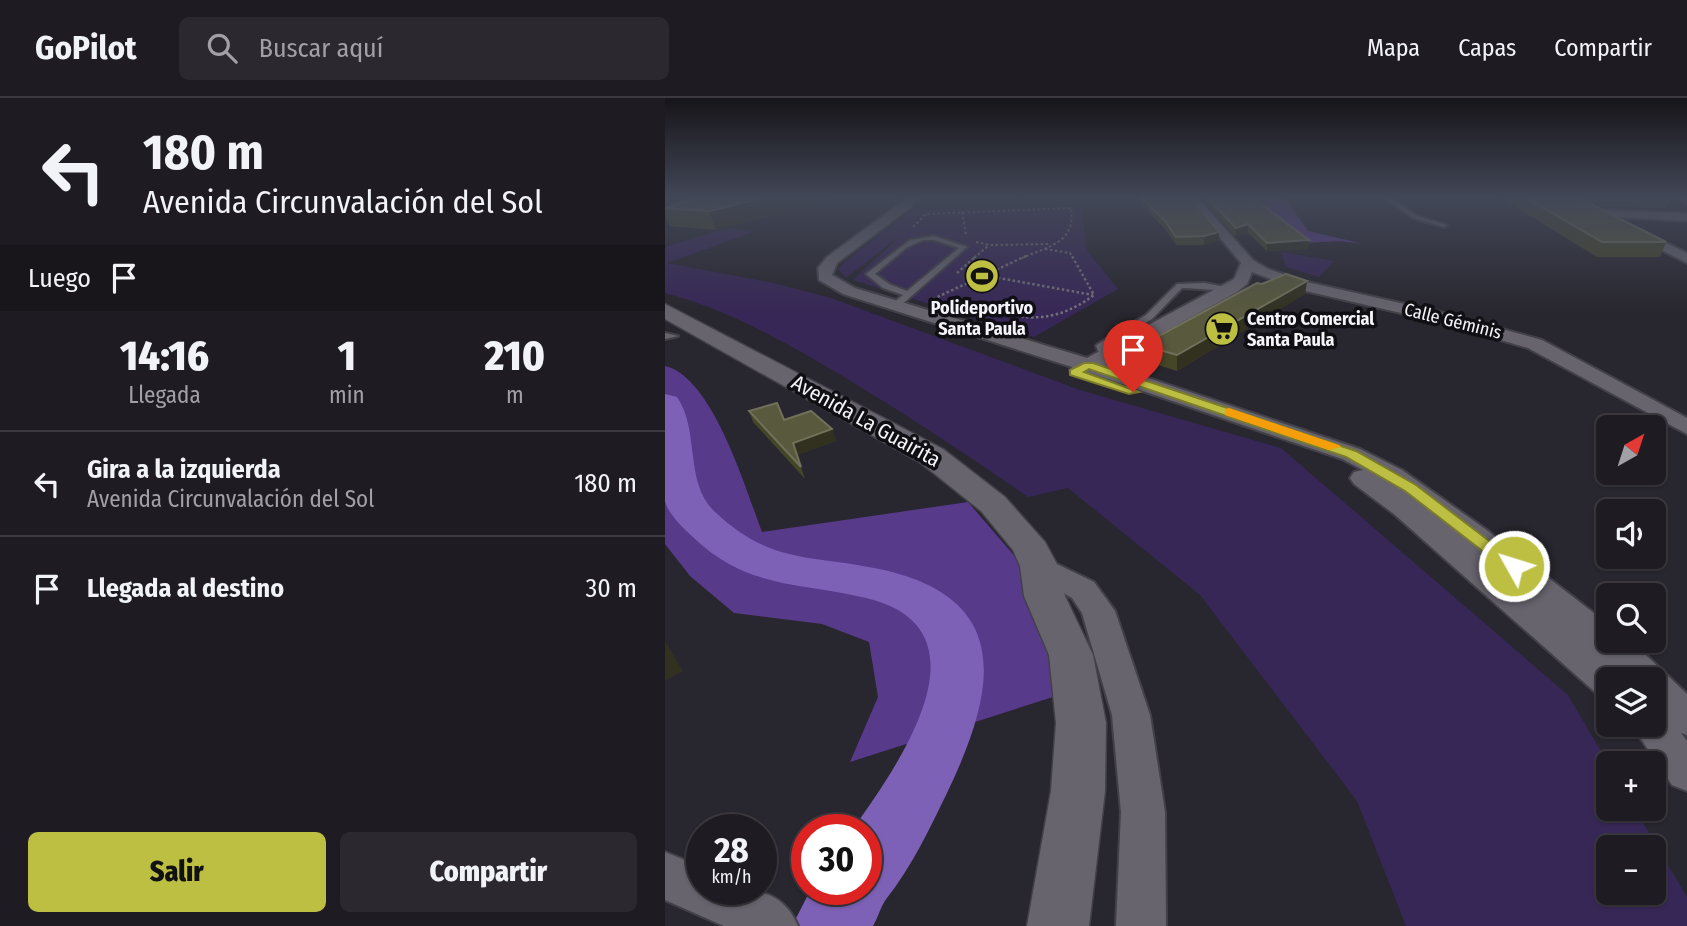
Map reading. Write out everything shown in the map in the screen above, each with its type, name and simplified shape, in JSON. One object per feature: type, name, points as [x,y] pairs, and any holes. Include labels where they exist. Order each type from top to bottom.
[{"type":"street","points":[[851,237],[809,269],[808,279],[842,293],[1089,365],[1318,455],[1361,477],[1404,508],[1596,672]]},
{"type":"street","points":[[864,237],[823,272],[829,282],[842,293],[902,300],[1351,454],[1382,470],[1478,537],[1637,667]]},
{"type":"street","name":"Calle Géminis","points":[[1225,237],[1248,263],[1303,286],[1440,317],[1535,344],[1687,427]]},
{"type":"street","points":[[1647,237],[1687,259]]},
{"type":"street","points":[[1663,237],[1687,251]]},
{"type":"street","points":[[1089,365],[1231,289],[1241,281],[1248,263]]},
{"type":"street","points":[[1231,289],[1277,284],[1303,286]]},
{"type":"street","name":"Avenida La Guairita","points":[[668,328],[932,456],[968,480],[998,509],[1038,565],[1083,590],[1098,611],[1131,715],[1143,812],[1141,926]]},
{"type":"street","name":"Avenida La Guairita","points":[[1038,565],[1041,586],[1063,630],[1071,656],[1078,698],[1081,770],[1058,926]]},
{"type":"street","points":[[1666,697],[1687,719]]},
{"type":"street","points":[[1660,737],[1687,772]]},
{"type":"street","points":[[665,876],[766,921]]},
{"type":"lane","points":[[938,237],[964,247],[909,292],[902,300],[870,274],[917,239],[938,237]]},
{"type":"lane","points":[[1089,365],[1101,346],[1149,317],[1180,286],[1231,289]]},
{"type":"lane","points":[[1138,382],[1126,363],[1127,359],[1166,337]]},
{"type":"path","points":[[968,237],[979,244],[1053,244]]},
{"type":"path","points":[[938,302],[929,301],[988,276],[1065,237]]},
{"type":"path","points":[[1044,249],[1070,253],[1094,295]]},
{"type":"path","points":[[988,276],[1094,295]]},
{"type":"path","points":[[954,305],[1047,321],[1073,310],[1094,295]]},
{"type":"shaded area","points":[[698,237],[740,237],[667,263],[774,283],[831,298],[1080,390],[1281,448],[1568,695],[1601,751],[1596,751],[1596,821],[1642,821],[1650,835],[1596,835],[1596,905],[1666,905],[1666,861],[1687,897],[1687,926],[1406,926],[1357,801],[1200,595],[1068,488],[1028,497],[839,374],[733,317],[665,293],[665,247]]},
{"type":"shaded area","name":"Polideportivo Santa Paula","points":[[877,237],[899,237],[846,278],[838,269]]},
{"type":"shaded area","name":"Polideportivo Santa Paula","points":[[899,237],[1085,237],[1087,251],[1118,289],[1034,337],[853,280]]},
{"type":"shaded area","points":[[1296,237],[1332,237],[1364,244],[1340,241],[1303,243]]},
{"type":"shaded area","points":[[1281,252],[1334,261],[1319,277],[1286,267]]},
{"type":"shaded area","points":[[665,366],[682,375],[713,412],[737,464],[762,532],[968,502],[1036,581],[1081,688],[850,762],[878,697],[869,642],[822,624],[734,613],[690,576],[665,544]]},
{"type":"building","points":[[1261,237],[1305,237],[1309,240],[1267,243]]},
{"type":"building","points":[[1593,237],[1655,237],[1666,242],[1602,242]]},
{"type":"building","points":[[1286,274],[1307,281],[1177,355],[1142,345],[1257,283],[1262,284]]},
{"type":"building","points":[[777,403],[784,420],[811,411],[832,429],[793,443],[801,467],[749,411]]},
{"type":"waterway","points":[[665,404],[673,433],[681,490],[697,518],[721,540],[763,564],[784,570],[881,585],[928,604],[952,633],[959,670],[951,712],[934,755],[882,844]]},
{"type":"waterway","points":[[830,926],[844,905]]},
{"type":"slow traffic","points":[[1229,412],[1334,447]]},
{"type":"place","name":"Polideportivo Santa Paula","points":[[982,276]]},
{"type":"place","name":"Centro Comercial Santa Paula","points":[[1222,329]]},
{"type":"route","points":[[1133,392],[1074,372],[1089,365],[1351,454],[1411,488],[1514,566]]}]
